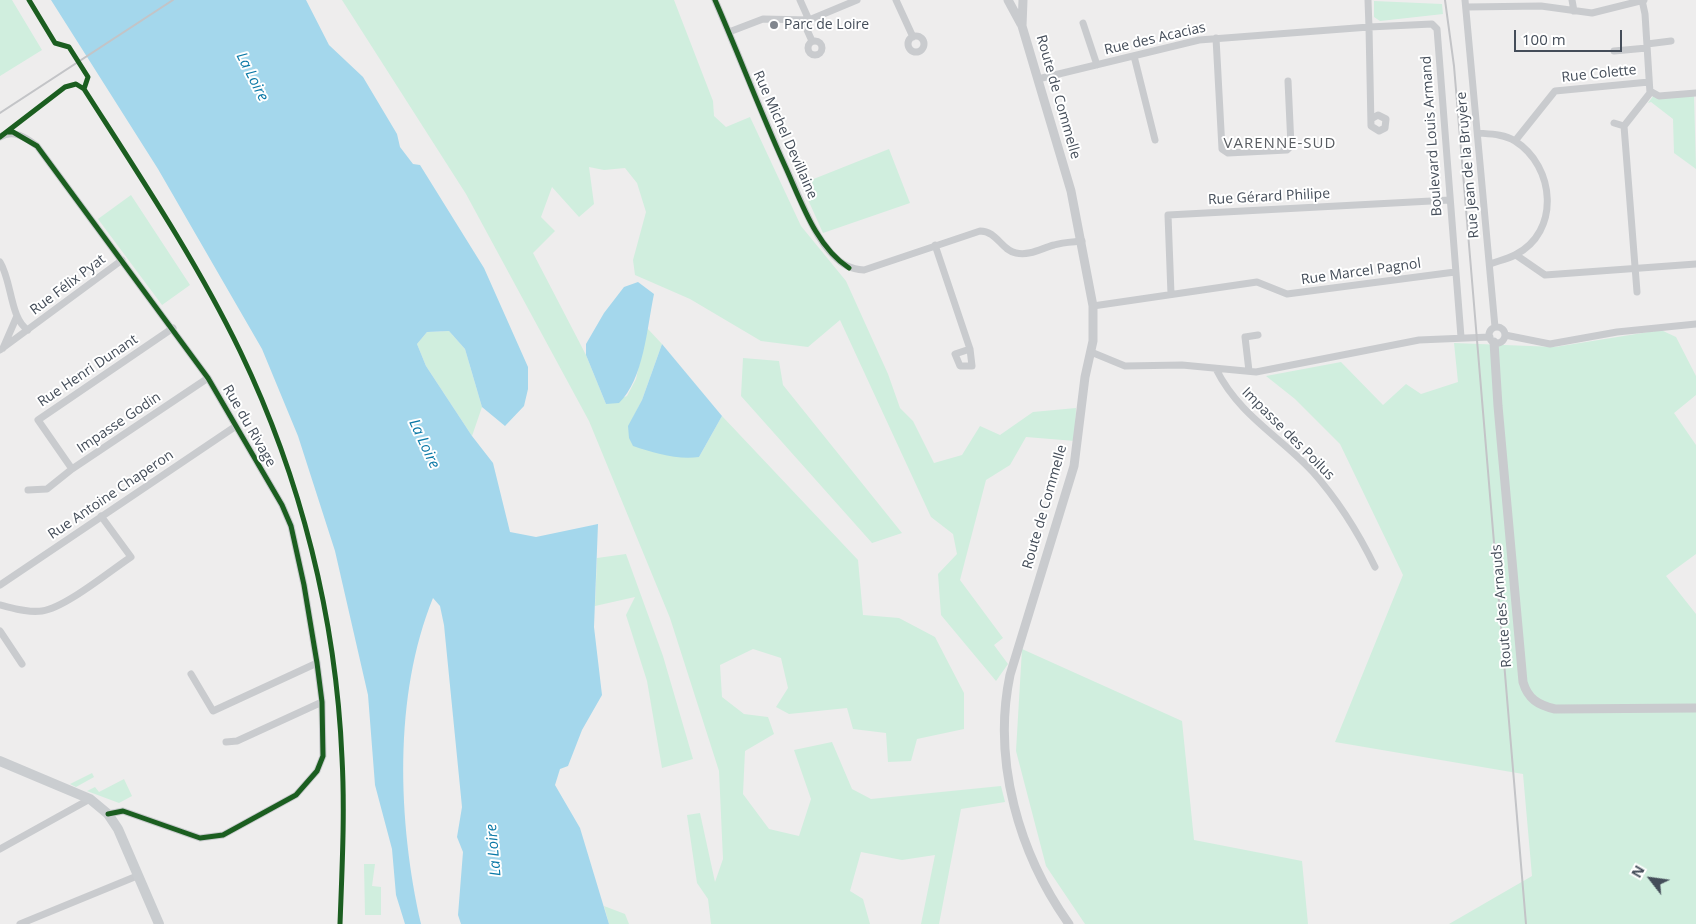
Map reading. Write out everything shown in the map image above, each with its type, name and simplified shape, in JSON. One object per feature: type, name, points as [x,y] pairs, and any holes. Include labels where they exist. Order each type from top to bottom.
[{"type":"main road","points":[[0,761],[90,799],[108,814],[118,829],[159,924]]},
{"type":"street","name":"Rue Michel Devillaine","points":[[715,0],[770,133],[809,218],[832,254],[849,268],[864,270],[980,230],[994,235],[1009,250],[1018,254],[1040,251],[1058,244],[1082,241]]},
{"type":"street","points":[[800,0],[812,41]]},
{"type":"street","points":[[729,32],[763,19],[806,21],[857,0]]},
{"type":"street","points":[[896,0],[913,37]]},
{"type":"street","points":[[1008,0],[1022,26]]},
{"type":"street","name":"Route de Commelle","points":[[1023,0],[1022,26],[1071,191],[1082,241],[1093,306],[1093,341],[1084,377],[1074,466],[1017,647],[1006,696],[1004,750],[1011,790],[1031,856],[1051,899],[1069,924]]},
{"type":"street","points":[[1368,0],[1371,119]]},
{"type":"street","points":[[1572,0],[1574,11]]},
{"type":"street","points":[[1466,3],[1541,3],[1574,11],[1592,13],[1643,0],[1650,90],[1624,126],[1637,292]]},
{"type":"street","name":"Rue Jean de la Bruyère","points":[[1466,3],[1495,327]]},
{"type":"street","points":[[1083,23],[1096,65]]},
{"type":"street","name":"Boulevard Louis Armand","points":[[1369,27],[1432,24],[1437,29],[1461,338]]},
{"type":"street","name":"Rue des Acacias","points":[[1038,79],[1199,40],[1369,27]]},
{"type":"street","points":[[1216,38],[1222,149],[1228,154],[1287,150],[1291,146],[1288,81]]},
{"type":"street","points":[[1614,50],[1671,41]]},
{"type":"street","points":[[1134,56],[1155,140]]},
{"type":"street","name":"Rue Colette","points":[[1515,141],[1555,91],[1649,82]]},
{"type":"street","points":[[1650,90],[1659,96],[1696,93]]},
{"type":"street","points":[[1614,123],[1624,126]]},
{"type":"street","name":"Rue du Rivage","points":[[0,137],[8,132],[12,132],[37,146],[208,378],[282,505],[289,522],[304,585],[317,663],[322,702],[323,756],[317,772],[307,786],[284,803],[223,835],[210,838],[200,838],[123,811],[108,814]]},
{"type":"street","points":[[1478,133],[1494,134],[1515,141],[1528,151],[1544,176],[1548,191],[1548,208],[1539,232],[1516,255],[1490,264]]},
{"type":"street","name":"Rue Gérard Philipe","points":[[1171,294],[1168,215],[1450,200]]},
{"type":"street","points":[[935,245],[970,349]]},
{"type":"street","points":[[1516,255],[1545,275],[1696,264]]},
{"type":"street","name":"Rue Félix Pyat","points":[[1,350],[122,260]]},
{"type":"street","points":[[1,264],[10,282],[17,316],[1,350]]},
{"type":"street","name":"Rue Marcel Pagnol","points":[[1093,306],[1257,282],[1287,294],[1456,272]]},
{"type":"street","name":"Rue Félix Pyat","points":[[17,316],[20,324],[28,330]]},
{"type":"street","points":[[1505,335],[1550,344],[1617,332],[1696,324]]},
{"type":"street","points":[[1492,339],[1490,332],[1495,327],[1502,328],[1505,335]]},
{"type":"street","name":"Rue Henri Dunant","points":[[53,441],[38,420],[173,328]]},
{"type":"street","points":[[1249,371],[1246,337],[1258,334]]},
{"type":"street","points":[[1090,352],[1125,366],[1182,365],[1249,371],[1307,363],[1419,340],[1461,338],[1502,340],[1505,335]]},
{"type":"street","name":"Route des Arnauds","points":[[1492,339],[1523,682],[1526,691],[1538,703],[1556,708],[1696,708]]},
{"type":"street","name":"Impasse des Poilus","points":[[1216,369],[1235,401],[1312,471],[1354,525],[1375,567]]},
{"type":"street","name":"Impasse Godin","points":[[53,441],[72,469],[208,378]]},
{"type":"street","name":"Rue Antoine Chaperon","points":[[0,584],[236,426]]},
{"type":"street","points":[[28,490],[47,489],[72,469]]},
{"type":"street","points":[[0,605],[29,611],[42,611],[57,607],[131,557],[101,516]]},
{"type":"street","points":[[0,631],[22,664]]},
{"type":"street","points":[[192,674],[213,711],[317,663]]},
{"type":"street","points":[[226,742],[237,741],[322,702]]},
{"type":"street","points":[[0,848],[90,799]]},
{"type":"street","points":[[20,924],[137,876]]},
{"type":"green space","points":[[0,0],[12,0],[42,50],[0,76]]},
{"type":"green space","points":[[342,0],[674,0],[713,101],[714,116],[726,127],[750,117],[801,226],[846,281],[888,374],[900,408],[913,421],[934,463],[962,455],[980,426],[1000,435],[1033,412],[1076,408],[1075,441],[1026,437],[1010,465],[986,480],[960,580],[1003,638],[994,645],[1008,664],[996,681],[941,615],[938,574],[957,554],[953,534],[931,517],[840,320],[808,347],[761,341],[690,299],[635,275],[633,260],[646,212],[637,183],[625,168],[604,170],[589,167],[594,204],[579,217],[552,187],[541,217],[555,231],[533,253],[586,355],[606,404],[627,396],[636,379],[647,328],[662,344],[642,400],[629,426],[699,457],[722,416],[858,560],[863,615],[899,618],[935,637],[964,693],[964,729],[917,739],[911,761],[888,762],[886,733],[853,729],[847,708],[789,714],[776,707],[788,688],[781,658],[753,649],[720,665],[722,697],[744,714],[768,717],[774,734],[745,751],[743,794],[769,829],[799,836],[811,799],[794,750],[832,742],[852,789],[871,799],[1001,786],[1005,802],[961,809],[939,924],[921,924],[935,855],[902,860],[861,852],[850,891],[863,899],[870,924],[711,924],[708,899],[697,883],[687,815],[700,813],[715,882],[723,859],[719,771],[670,618],[589,421],[466,194]]},
{"type":"green space","points":[[1374,1],[1442,4],[1443,14],[1380,21],[1374,17]]},
{"type":"green space","points":[[1654,95],[1694,95],[1696,169],[1674,153],[1673,119],[1651,102],[1648,103]]},
{"type":"green space","points":[[889,149],[910,203],[823,233],[801,184]]},
{"type":"green space","points":[[131,195],[190,285],[162,305],[98,219]]},
{"type":"green space","points":[[1661,330],[1676,337],[1696,376],[1696,395],[1674,413],[1696,445],[1696,554],[1666,576],[1696,614],[1696,924],[1449,924],[1532,876],[1523,774],[1335,742],[1403,575],[1340,444],[1295,399],[1266,376],[1341,362],[1383,405],[1406,384],[1421,394],[1458,382],[1454,343],[1555,347]]},
{"type":"green space","points":[[449,331],[465,349],[482,407],[472,436],[426,366],[417,344],[427,332]]},
{"type":"green space","points":[[743,358],[779,361],[783,385],[902,533],[872,543],[741,396]]},
{"type":"green space","points":[[626,554],[663,656],[693,759],[662,768],[647,681],[626,615],[635,597],[595,606],[597,558]]},
{"type":"green space","points":[[1022,649],[1182,721],[1194,840],[1302,861],[1308,924],[1085,924],[1046,866],[1016,751]]},
{"type":"green space","points":[[92,773],[94,777],[76,787],[70,784]]},
{"type":"green space","points":[[124,779],[132,796],[119,803],[87,791],[95,787],[99,792]]},
{"type":"green space","points":[[364,864],[375,864],[372,886],[381,887],[381,915],[365,915]]},
{"type":"green space","points":[[604,906],[625,914],[629,924],[609,924]]},
{"type":"water","name":"La Loire","points":[[51,0],[306,0],[329,45],[363,77],[397,134],[400,147],[413,164],[420,165],[484,268],[528,367],[528,389],[524,406],[505,426],[482,407],[465,349],[449,331],[427,332],[417,344],[426,366],[472,436],[493,463],[510,532],[536,537],[598,524],[594,627],[602,695],[582,730],[568,766],[560,769],[555,785],[580,828],[609,924],[461,924],[458,915],[463,852],[457,837],[462,807],[444,625],[440,606],[433,598],[420,636],[411,676],[406,717],[403,760],[404,802],[413,885],[421,924],[405,924],[396,895],[392,849],[375,785],[368,695],[335,551],[298,436],[262,349],[158,169]]},
{"type":"water","points":[[638,282],[654,294],[643,352],[634,380],[627,393],[619,403],[606,404],[586,355],[586,344],[604,313],[624,287]]},
{"type":"water","points":[[662,344],[722,416],[699,457],[682,458],[657,453],[633,446],[629,438],[628,426],[642,400]]},
{"type":"railway","points":[[0,113],[173,0]]},
{"type":"railway","points":[[1445,0],[1454,66],[1526,924]]},
{"type":"cycle path","points":[[29,0],[55,43],[69,47],[88,77],[84,89]]},
{"type":"cycle path","points":[[715,0],[804,208],[818,236],[837,259],[849,268]]},
{"type":"cycle path","points":[[0,137],[65,87],[76,84],[84,89],[166,218],[205,284],[240,351],[262,399],[281,448],[312,550],[332,653],[343,779],[340,924]]},
{"type":"cycle path","points":[[8,132],[13,132],[37,146],[208,378],[282,505],[291,526],[304,585],[317,663],[322,702],[323,756],[317,771],[296,795],[223,835],[200,838],[123,811],[108,814]]},
{"type":"place","name":"Parc de Loire","points":[[774,25]]},
{"type":"district","name":"VARENNE-SUD","points":[[1280,144]]}]
